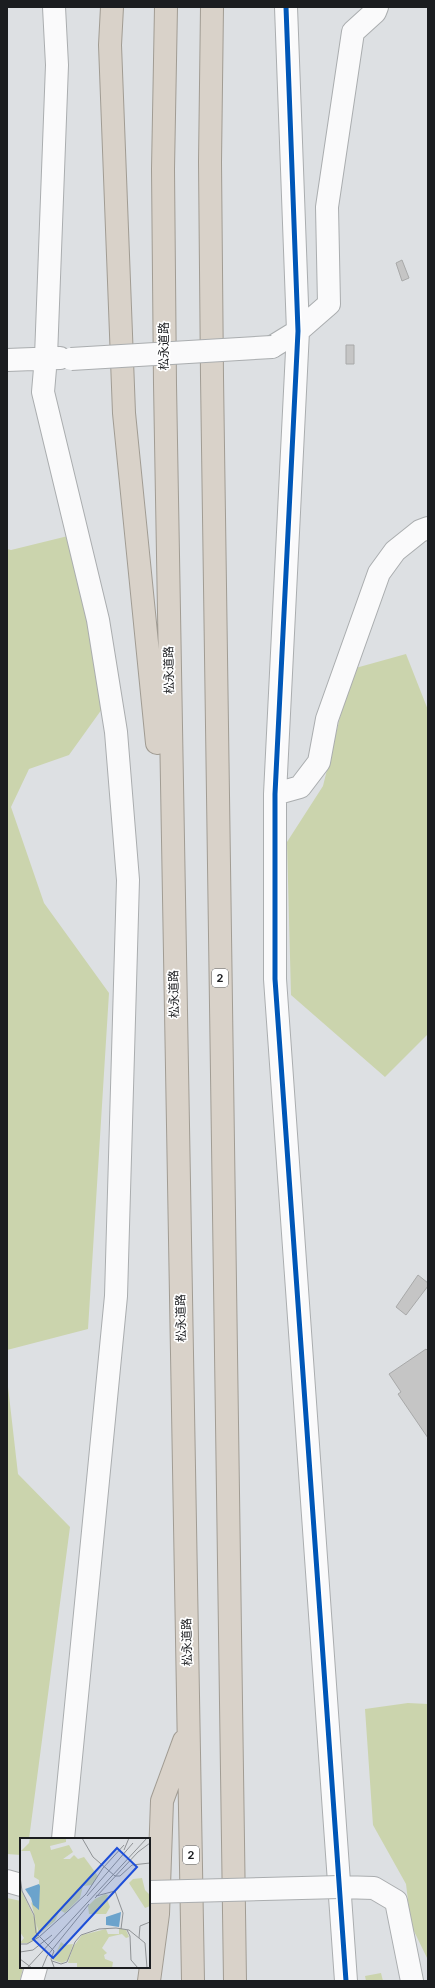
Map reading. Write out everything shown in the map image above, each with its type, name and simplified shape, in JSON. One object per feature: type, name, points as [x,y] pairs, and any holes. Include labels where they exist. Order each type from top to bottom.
[{"type":"highway","points":[[105,7],[111,34]]},
{"type":"highway","points":[[112,7],[111,34],[124,413],[172,889]]},
{"type":"highway","name":"松永道路","points":[[166,7],[163,177],[172,889],[193,1981]]},
{"type":"highway","name":"2","points":[[212,7],[210,162],[211,369],[235,1981]]},
{"type":"highway","points":[[149,1981],[158,1914],[162,1801],[189,1728]]},
{"type":"highway","points":[[234,1949],[240,1981]]},
{"type":"street","points":[[54,7],[57,65],[46,357],[43,392],[101,635],[116,732],[128,880],[116,1296],[62,1838]]},
{"type":"street","points":[[286,7],[298,331],[275,794],[275,979],[346,1981]]},
{"type":"street","points":[[7,360],[46,357],[71,359],[272,347],[298,331],[328,304],[327,206],[353,32],[375,12],[377,7]]},
{"type":"street","points":[[275,794],[300,787],[319,762],[327,719],[379,573],[395,551],[420,531],[428,528]]},
{"type":"street","points":[[7,1881],[20,1885]]},
{"type":"street","points":[[150,1892],[340,1887],[374,1888],[396,1901],[412,1981]]},
{"type":"street","points":[[32,1981],[36,1968]]},
{"type":"green space","points":[[68,536],[90,615],[102,709],[69,755],[29,769],[11,807],[44,903],[109,993],[88,1329],[7,1350],[7,549],[11,550]]},
{"type":"green space","points":[[406,654],[428,710],[428,1034],[385,1077],[291,995],[287,842],[323,786],[352,669]]},
{"type":"green space","points":[[7,1378],[18,1474],[70,1527],[29,1838],[20,1838],[20,1855],[7,1854]]},
{"type":"green space","points":[[408,1703],[428,1704],[428,1960],[411,1925],[406,1884],[373,1825],[365,1709]]},
{"type":"green space","points":[[7,1898],[20,1901],[20,1968],[23,1968],[20,1981],[7,1981]]},
{"type":"green space","points":[[381,1973],[383,1981],[366,1981],[365,1976]]},
{"type":"building","points":[[402,260],[409,278],[402,281],[396,263]]},
{"type":"building","points":[[346,345],[354,345],[354,364],[346,364]]},
{"type":"building","points":[[418,1275],[428,1283],[428,1286],[406,1315],[396,1307]]},
{"type":"building","points":[[426,1349],[428,1351],[428,1438],[398,1394],[401,1392],[389,1374]]},
{"type":"cycle path","points":[[286,7],[298,331],[275,794],[275,979],[346,1981]]}]
